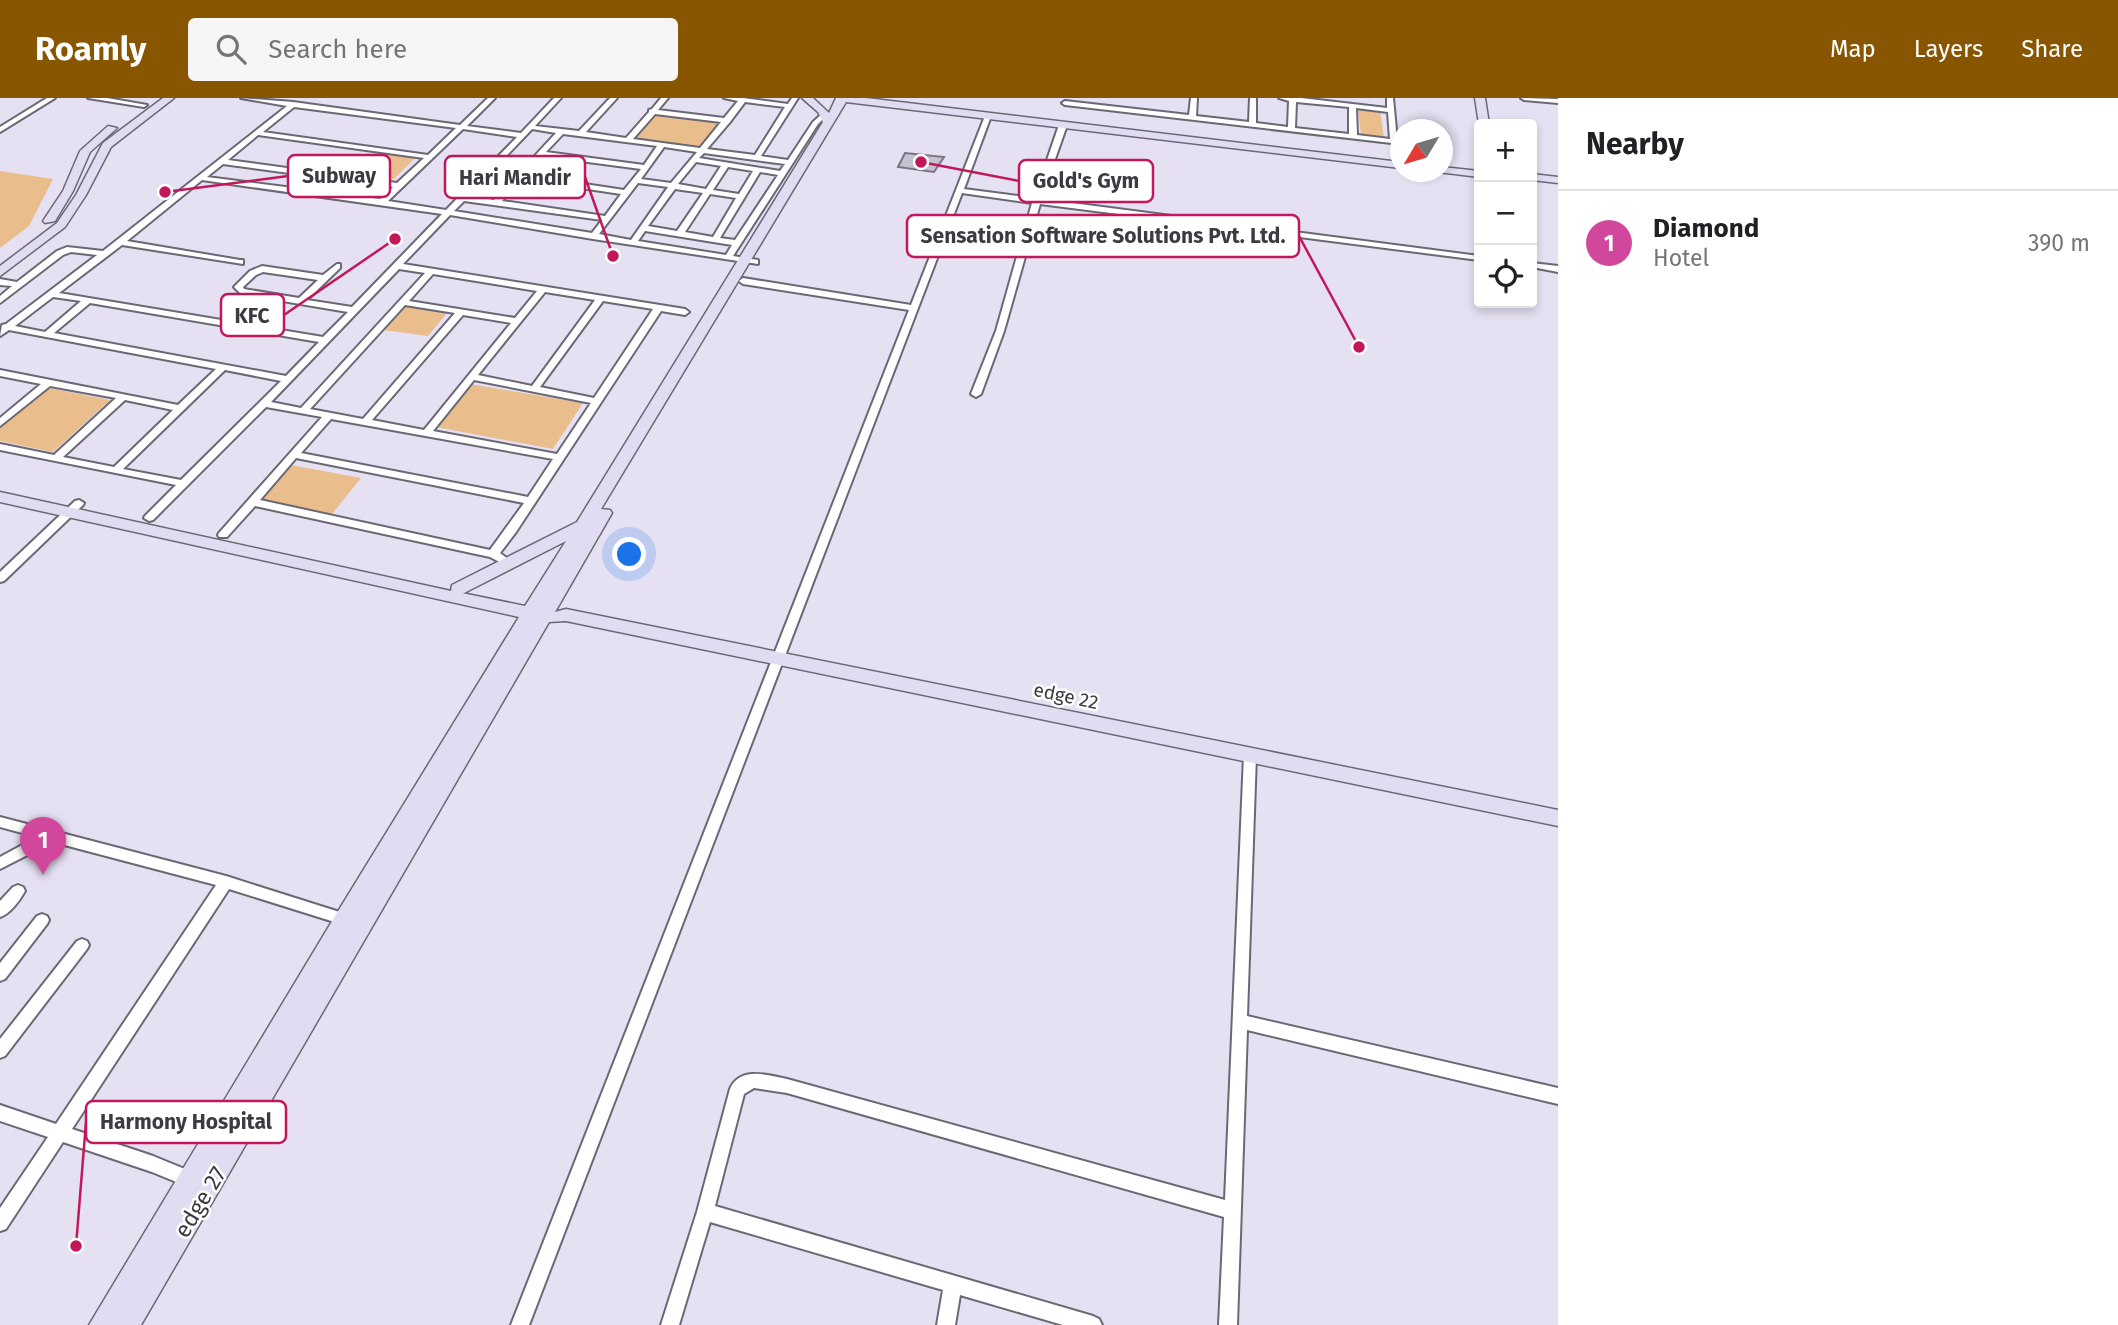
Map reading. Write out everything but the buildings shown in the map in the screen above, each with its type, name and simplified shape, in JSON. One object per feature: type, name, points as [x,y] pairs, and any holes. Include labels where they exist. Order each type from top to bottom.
[{"type":"main road","points":[[0,261],[38,232],[54,215],[89,146],[154,98]]},
{"type":"main road","points":[[0,272],[61,225],[107,145],[169,98]]},
{"type":"main road","points":[[807,98],[827,118]]},
{"type":"main road","points":[[545,611],[743,281],[750,261],[827,118],[846,98]]},
{"type":"main road","points":[[846,98],[1390,162]]},
{"type":"main road","points":[[545,611],[584,525],[750,261],[846,98]]},
{"type":"main road","points":[[876,98],[1390,162]]},
{"type":"main road","points":[[1480,98],[1483,119]]},
{"type":"main road","points":[[1453,169],[1474,171]]},
{"type":"main road","points":[[1537,180],[1558,182]]},
{"type":"main road","points":[[0,487],[74,507],[545,611]]},
{"type":"main road","points":[[0,497],[149,518],[545,611]]},
{"type":"main road","points":[[458,589],[500,558],[584,525]]},
{"type":"main road","name":"edge 22","points":[[545,611],[1558,818]]},
{"type":"main road","name":"edge 27","points":[[127,1325],[198,1186],[350,927],[545,611]]},
{"type":"main road","points":[[102,1325],[198,1186]]},
{"type":"street","points":[[0,130],[52,98]]},
{"type":"street","points":[[91,98],[144,105]]},
{"type":"street","points":[[244,98],[521,135]]},
{"type":"street","points":[[478,98],[491,99]]},
{"type":"street","points":[[149,518],[264,404],[558,98]]},
{"type":"street","points":[[581,133],[614,98]]},
{"type":"street","points":[[629,139],[665,98]]},
{"type":"street","points":[[727,98],[790,106]]},
{"type":"street","points":[[757,157],[795,98]]},
{"type":"street","points":[[1192,117],[1194,98]]},
{"type":"street","points":[[1251,124],[1253,98]]},
{"type":"street","points":[[1282,98],[1391,110]]},
{"type":"street","points":[[1390,98],[1393,119]]},
{"type":"street","points":[[1524,98],[1558,101]]},
{"type":"street","points":[[382,202],[491,99]]},
{"type":"street","points":[[1291,129],[1293,99]]},
{"type":"street","points":[[634,242],[673,187],[729,121],[743,100]]},
{"type":"street","points":[[1065,103],[1096,102],[1157,109],[1192,117],[1390,141]]},
{"type":"street","points":[[2,329],[120,242],[293,104]]},
{"type":"street","points":[[1352,106],[1353,136]]},
{"type":"street","points":[[651,111],[729,121]]},
{"type":"street","points":[[520,1325],[988,116]]},
{"type":"street","points":[[729,256],[815,123],[827,118]]},
{"type":"street","points":[[0,120],[14,122]]},
{"type":"street","points":[[976,394],[1000,331],[1037,200],[1063,125]]},
{"type":"street","points":[[530,127],[789,162]]},
{"type":"street","points":[[496,202],[561,131]]},
{"type":"street","points":[[257,133],[430,157]]},
{"type":"street","points":[[593,237],[663,144]]},
{"type":"street","points":[[542,154],[645,167]]},
{"type":"street","points":[[695,160],[781,173]]},
{"type":"street","points":[[220,161],[399,186]]},
{"type":"street","points":[[680,233],[726,165]]},
{"type":"street","points":[[715,239],[758,169]]},
{"type":"street","points":[[521,177],[626,193]]},
{"type":"street","points":[[200,178],[382,202],[750,261]]},
{"type":"street","points":[[636,180],[742,197]]},
{"type":"street","points":[[961,191],[1474,257]]},
{"type":"street","points":[[462,198],[606,218]]},
{"type":"street","points":[[644,228],[738,243]]},
{"type":"street","points":[[120,242],[240,262]]},
{"type":"street","points":[[0,300],[60,253],[70,250],[104,254]]},
{"type":"street","points":[[302,300],[337,266]]},
{"type":"street","points":[[397,266],[685,312]]},
{"type":"street","points":[[1537,266],[1558,269]]},
{"type":"street","points":[[325,278],[262,269],[253,273],[238,287],[241,290],[354,310]]},
{"type":"street","points":[[304,410],[430,273]]},
{"type":"street","points":[[743,281],[914,308]]},
{"type":"street","points":[[0,282],[19,285]]},
{"type":"street","points":[[427,432],[542,290]]},
{"type":"street","points":[[52,294],[325,340]]},
{"type":"street","points":[[534,389],[600,299]]},
{"type":"street","points":[[47,335],[88,300]]},
{"type":"street","points":[[402,302],[517,321]]},
{"type":"street","points":[[254,502],[500,558],[530,501],[658,308]]},
{"type":"street","points":[[366,421],[461,312]]},
{"type":"street","points":[[2,329],[287,379]]},
{"type":"street","points":[[117,470],[223,368]]},
{"type":"street","points":[[0,373],[180,408]]},
{"type":"street","points":[[473,377],[597,401]]},
{"type":"street","points":[[0,423],[49,382]]},
{"type":"street","points":[[57,458],[122,398]]},
{"type":"street","points":[[264,404],[558,457]]},
{"type":"street","points":[[223,535],[329,415]]},
{"type":"street","points":[[0,447],[185,484]]},
{"type":"street","points":[[296,455],[530,501]]},
{"type":"street","points":[[0,578],[74,507]]},
{"type":"street","points":[[1228,1325],[1250,755]]},
{"type":"street","points":[[0,822],[226,882],[350,927]]},
{"type":"street","points":[[0,863],[52,836]]},
{"type":"street","points":[[0,1223],[226,882]]},
{"type":"street","points":[[0,911],[18,891]]},
{"type":"street","points":[[0,974],[42,919]]},
{"type":"street","points":[[0,1051],[82,945]]},
{"type":"street","points":[[1239,1021],[1558,1096]]},
{"type":"street","points":[[670,1325],[705,1212],[738,1089],[752,1080],[787,1086],[1233,1211]]},
{"type":"street","points":[[0,1113],[61,1133],[198,1186]]},
{"type":"street","points":[[705,1212],[1093,1325]]},
{"type":"street","points":[[946,1325],[953,1283]]},
{"type":"shaded area","points":[[1358,109],[1380,111],[1384,137],[1361,135]]},
{"type":"shaded area","points":[[653,114],[720,122],[702,147],[634,138]]},
{"type":"shaded area","points":[[377,151],[417,156],[394,179],[353,174]]},
{"type":"shaded area","points":[[0,171],[53,179],[29,226],[0,248]]},
{"type":"shaded area","points":[[404,306],[447,313],[428,336],[384,330]]},
{"type":"shaded area","points":[[470,384],[583,403],[553,449],[436,427]]},
{"type":"shaded area","points":[[48,388],[110,400],[53,452],[0,441],[0,428]]},
{"type":"shaded area","points":[[291,465],[361,478],[332,514],[260,500]]},
{"type":"place","name":"Gold's Gym","points":[[921,162]]},
{"type":"place","name":"Subway","points":[[165,192]]},
{"type":"place","name":"KFC","points":[[395,239]]},
{"type":"place","name":"Hari Mandir","points":[[613,256]]},
{"type":"place","name":"Sensation Software Solutions Pvt. Ltd.","points":[[1359,347]]},
{"type":"place","name":"Diamond","points":[[43,875]]},
{"type":"place","name":"Harmony Hospital","points":[[76,1246]]}]
